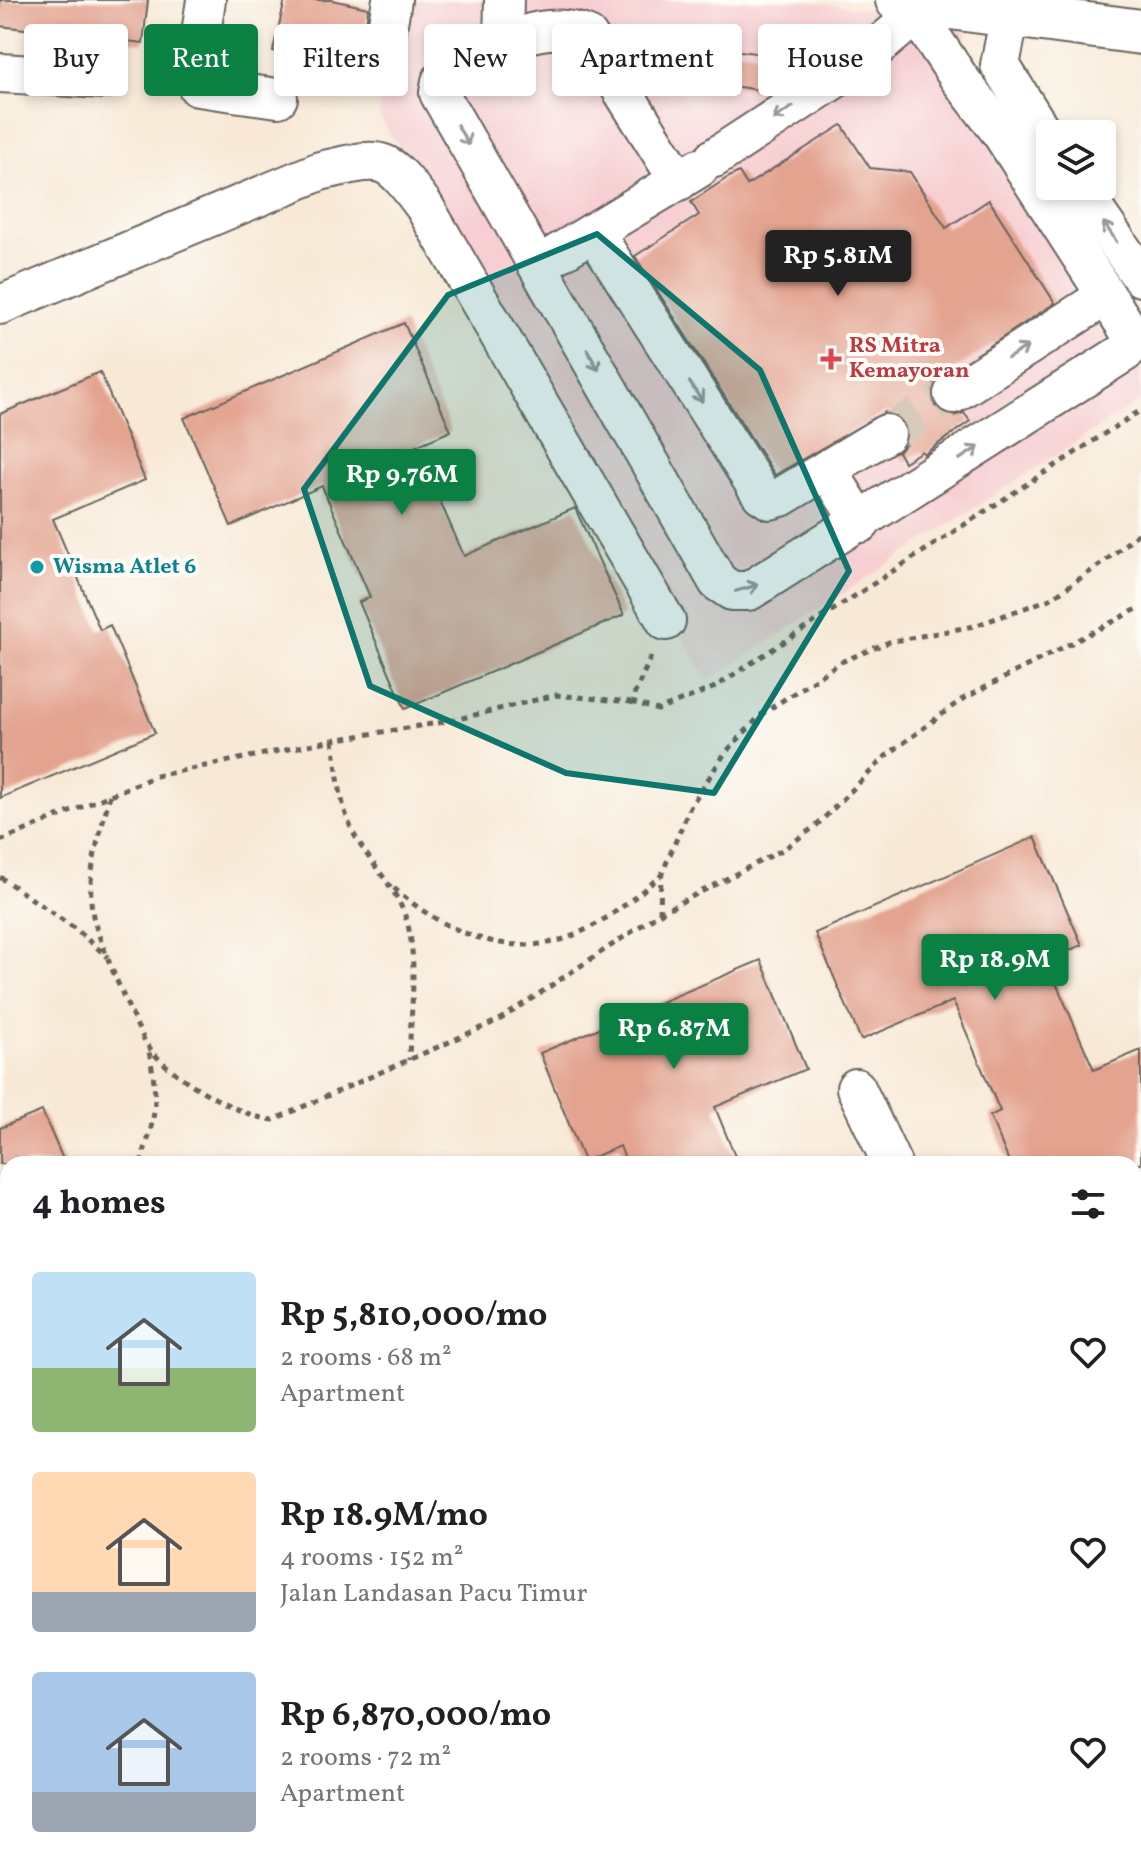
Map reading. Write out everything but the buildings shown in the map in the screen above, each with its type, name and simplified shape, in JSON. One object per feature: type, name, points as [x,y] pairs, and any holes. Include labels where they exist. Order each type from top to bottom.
[{"type":"main road","points":[[919,5],[1141,32]]},
{"type":"street","points":[[206,0],[194,80],[198,87],[278,98]]},
{"type":"street","points":[[388,24],[392,0]]},
{"type":"street","points":[[503,24],[504,0]]},
{"type":"street","points":[[441,96],[718,582],[732,591],[749,591],[861,523],[1125,352],[1132,344],[1131,334],[1002,134],[959,78],[919,5],[856,65],[697,169],[539,265]]},
{"type":"street","points":[[1010,15],[1000,65],[1036,123]]},
{"type":"street","points":[[536,32],[551,28],[570,28],[588,36],[697,169]]},
{"type":"street","points":[[0,73],[24,74]]},
{"type":"street","points":[[0,305],[320,171],[374,159],[396,169],[424,206],[666,621]]},
{"type":"street","points":[[1088,200],[1141,277]]},
{"type":"street","points":[[594,232],[761,494],[770,500],[781,497],[886,434]]},
{"type":"street","points":[[953,394],[1106,296]]},
{"type":"street","points":[[827,469],[861,523]]},
{"type":"street","points":[[856,1088],[888,1156]]},
{"type":"path","points":[[0,841],[156,776],[333,740],[450,721],[556,695],[631,702],[658,710],[713,688],[1141,410]]},
{"type":"path","points":[[660,913],[661,876],[690,807],[725,753],[762,714],[797,688],[841,662],[889,642],[974,626],[1050,599],[1104,562],[1141,531]]},
{"type":"path","points":[[147,1046],[190,1083],[259,1119],[273,1120],[409,1060],[501,1019],[660,913],[784,849],[817,825],[886,756],[961,700],[1141,607]]},
{"type":"path","points":[[631,702],[666,621]]},
{"type":"path","points":[[333,740],[342,807],[360,845],[390,884],[417,908],[458,933],[503,944],[544,943],[583,931],[661,876]]},
{"type":"path","points":[[110,795],[90,873],[93,917],[147,1046],[156,1088],[156,1118],[143,1156]]},
{"type":"path","points":[[0,877],[70,925],[111,960]]},
{"type":"path","points":[[390,884],[405,914],[411,942],[409,1060]]},
{"type":"highlighted area","points":[[597,234],[760,370],[849,571],[714,793],[566,773],[370,686],[304,489],[448,295]]},
{"type":"shaded area","name":"RS Mitra Kemayoran","points":[[412,0],[798,0],[969,23],[963,46],[1036,158],[1036,200],[1064,200],[1141,318],[1141,400],[708,681],[379,115],[381,96],[408,96],[408,24],[401,24]]},
{"type":"tunnel","points":[[886,434],[953,394]]},
{"type":"place","name":"RS Mitra Kemayoran","points":[[831,359]]},
{"type":"place","name":"Wisma Atlet 6","points":[[37,567]]}]
